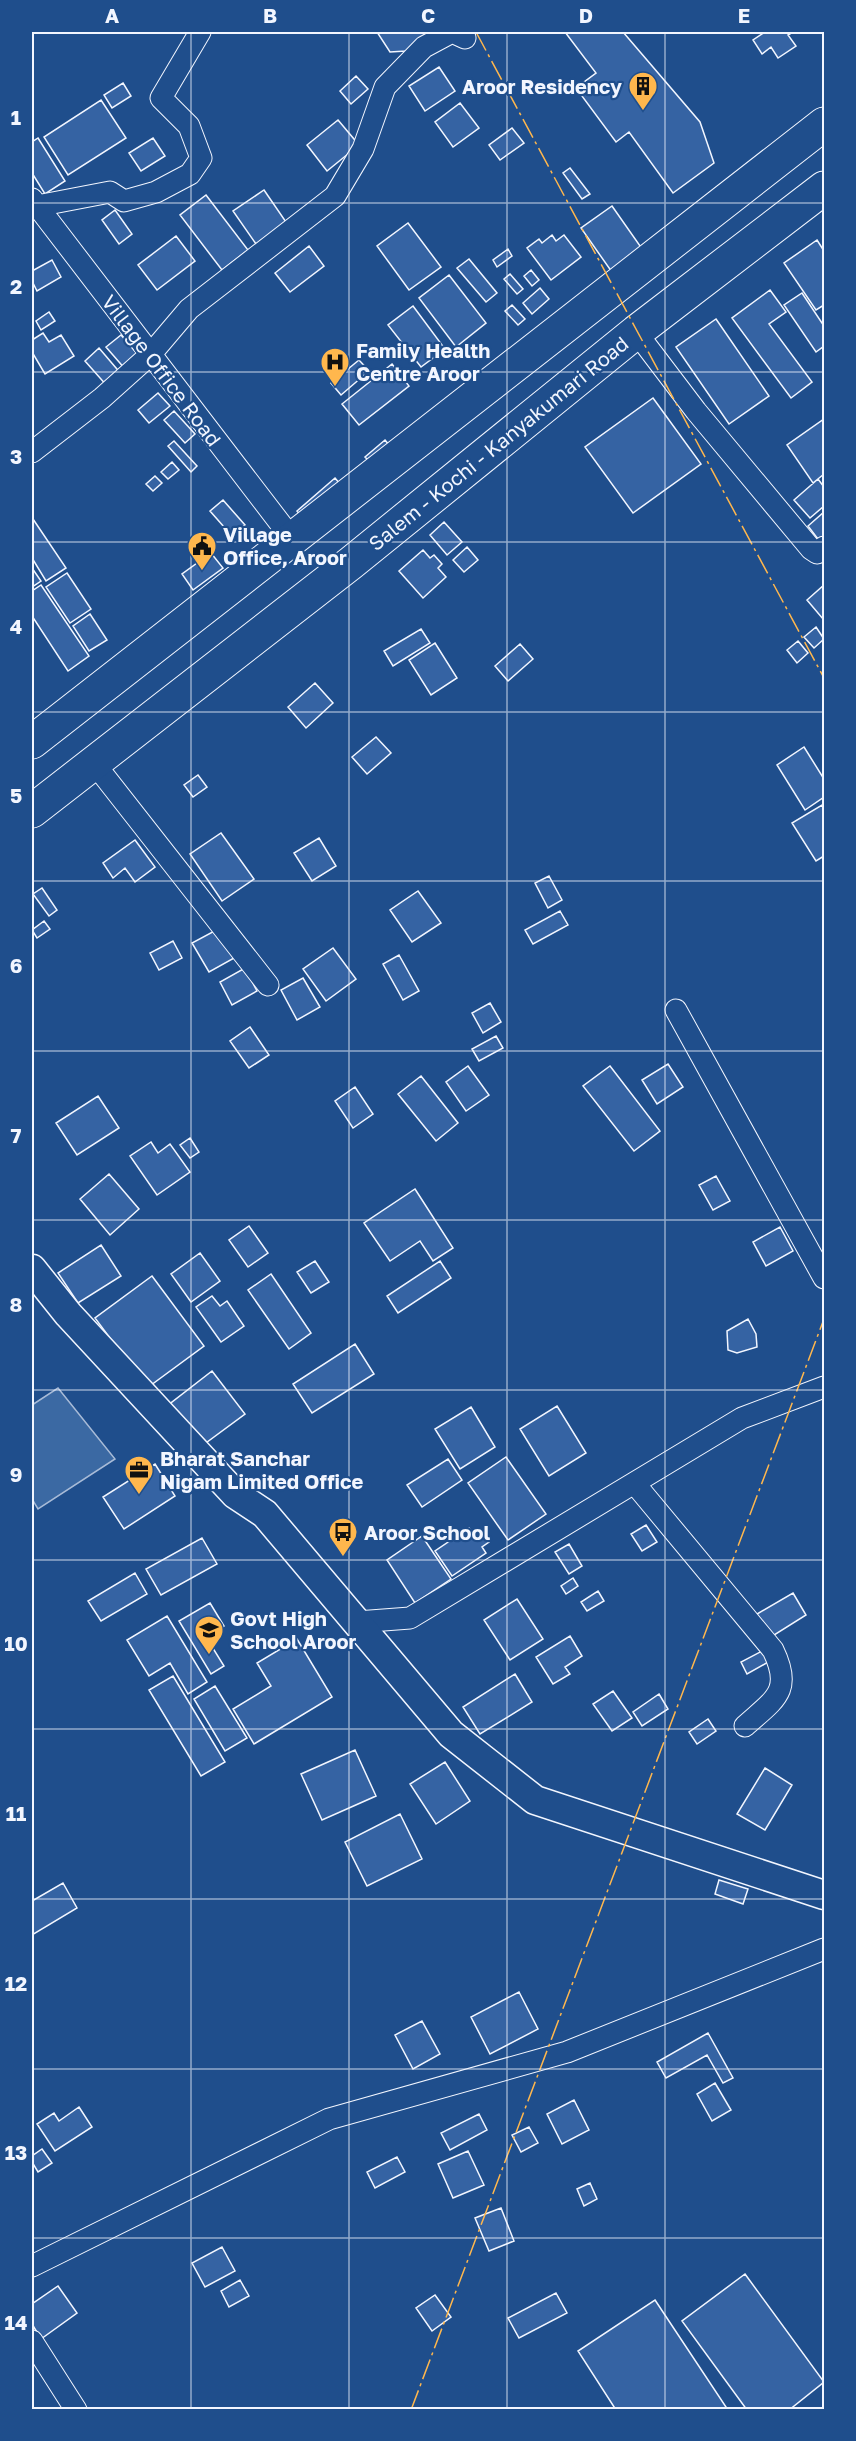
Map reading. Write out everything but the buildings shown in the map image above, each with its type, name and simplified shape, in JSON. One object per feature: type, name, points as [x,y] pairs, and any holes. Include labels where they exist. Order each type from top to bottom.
[{"type":"highway","points":[[32,742],[825,124]]},
{"type":"highway","name":"Salem - Kochi - Kanyakumari Road","points":[[32,811],[351,563],[636,332],[825,188]]},
{"type":"main road","points":[[32,1269],[68,1314],[235,1494],[265,1514],[451,1734],[535,1800],[825,1895]]},
{"type":"street","points":[[34,203],[110,192],[124,201],[156,192],[190,174],[201,158],[189,126],[161,98],[200,32]]},
{"type":"street","points":[[32,452],[102,398],[150,355],[189,309],[335,196],[363,149],[385,87],[424,46],[452,32],[465,38]]},
{"type":"street","name":"Village Office Road","points":[[34,203],[293,540]]},
{"type":"street","points":[[636,332],[780,515],[811,549],[817,553],[825,548]]},
{"type":"street","points":[[94,764],[268,985]]},
{"type":"street","points":[[676,1010],[825,1278]]},
{"type":"street","points":[[357,1622],[410,1618],[742,1418],[825,1387]]},
{"type":"street","points":[[635,1484],[773,1650],[783,1670],[780,1694],[745,1726]]},
{"type":"street","points":[[32,2266],[329,2119],[567,2052],[825,1949]]},
{"type":"street","points":[[32,2341],[76,2409]]},
{"type":"water","points":[[58,1388],[115,1459],[38,1509],[32,1499],[32,1405]]},
{"type":"power","points":[[476,32],[824,678]]},
{"type":"power","points":[[411,2410],[824,1319]]},
{"type":"place","name":"Aroor Residency","points":[[643,112]]},
{"type":"place","name":"Family Health Centre Aroor","points":[[335,388]]},
{"type":"place","name":"Village Office, Aroor","points":[[202,572]]},
{"type":"place","name":"Bharat Sanchar Nigam Limited Office","points":[[139,1496]]},
{"type":"place","name":"Aroor School","points":[[343,1558]]},
{"type":"place","name":"Govt High School Aroor","points":[[209,1656]]}]
